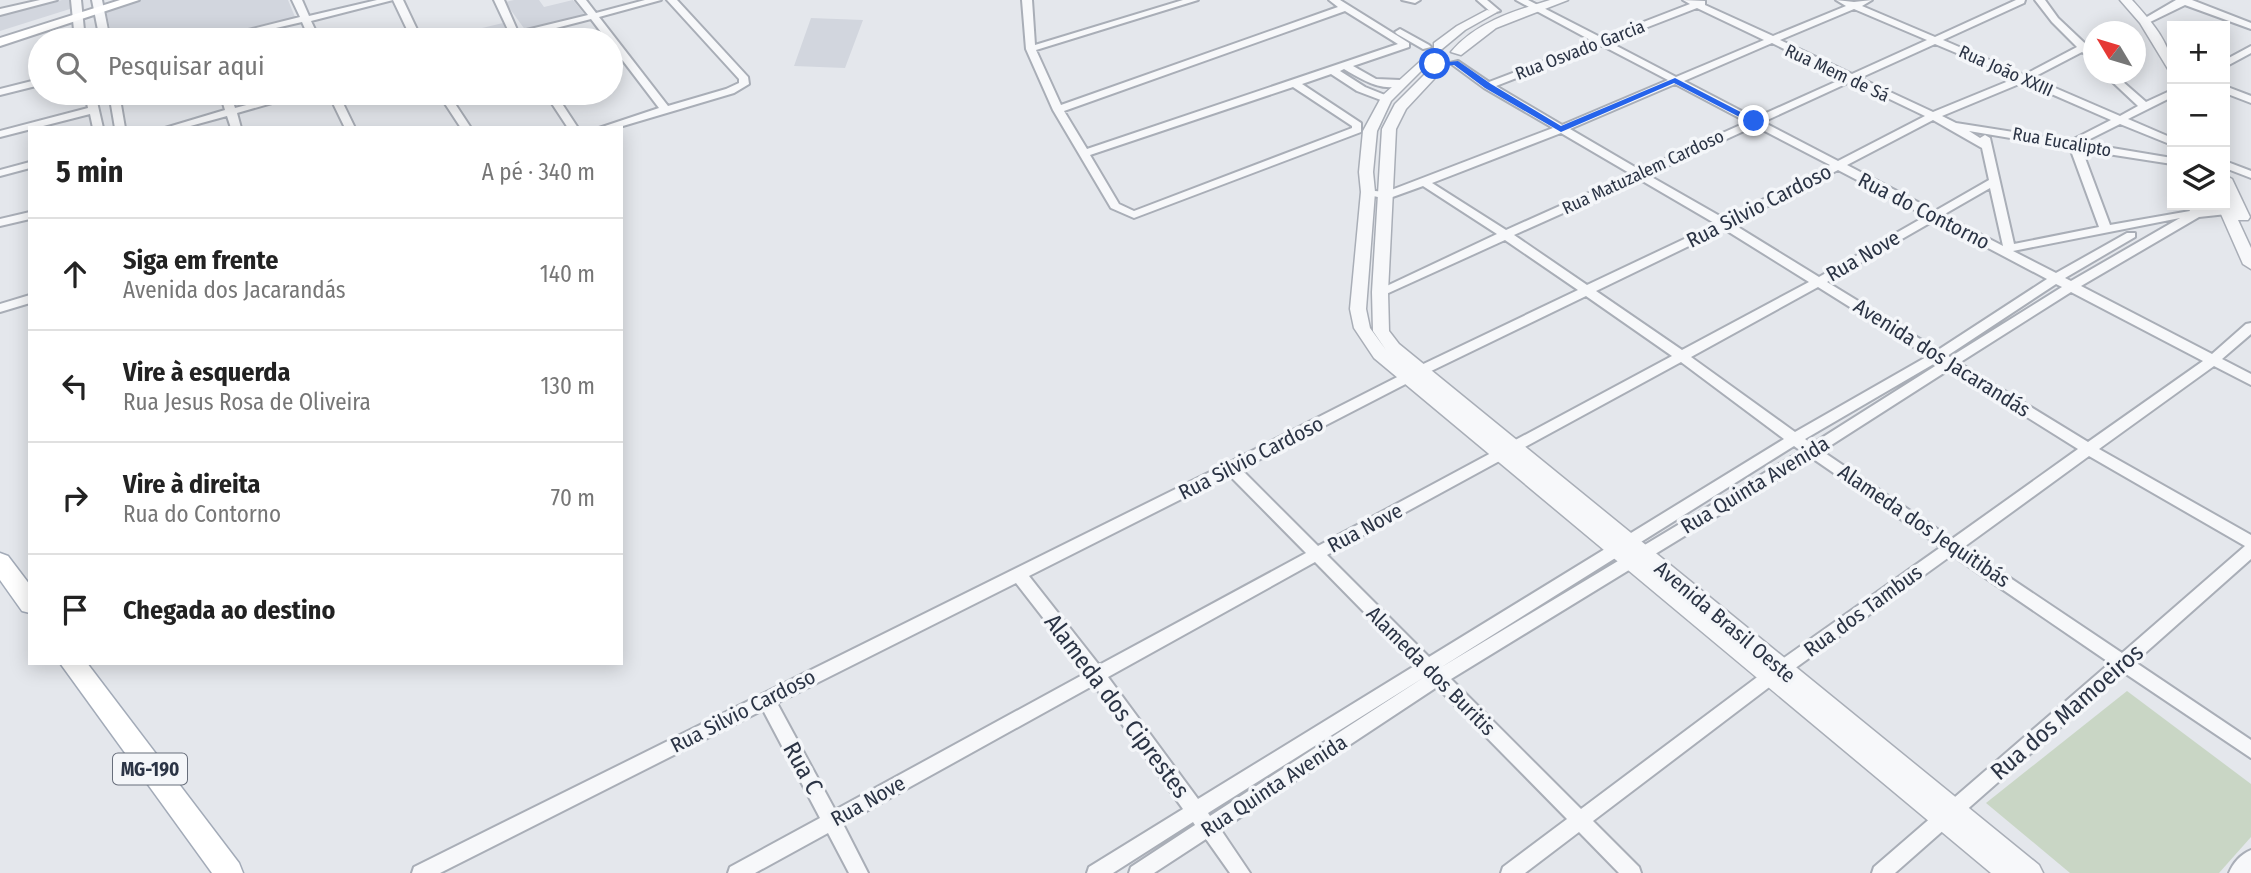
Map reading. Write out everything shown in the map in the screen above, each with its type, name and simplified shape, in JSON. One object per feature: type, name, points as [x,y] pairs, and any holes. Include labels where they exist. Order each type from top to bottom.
[{"type":"main road","points":[[0,33],[100,3],[133,0]]},
{"type":"main road","points":[[33,28],[77,9]]},
{"type":"main road","points":[[0,42],[28,30]]},
{"type":"main road","points":[[0,562],[28,601]]},
{"type":"main road","name":"MG-190","points":[[73,665],[229,873]]},
{"type":"street","points":[[0,12],[52,0]]},
{"type":"street","points":[[297,0],[310,28]]},
{"type":"street","points":[[305,18],[373,0]]},
{"type":"street","points":[[263,28],[389,0]]},
{"type":"street","points":[[398,0],[411,28]]},
{"type":"street","points":[[499,0],[512,28]]},
{"type":"street","points":[[582,0],[603,28]]},
{"type":"street","points":[[551,28],[656,0]]},
{"type":"street","points":[[611,126],[743,86],[744,79],[673,0]]},
{"type":"street","points":[[1027,0],[1031,49],[1058,110],[1115,206],[1134,215],[1357,131],[1357,125],[1293,82]]},
{"type":"street","points":[[1031,49],[1193,0]]},
{"type":"street","points":[[1334,0],[1347,4],[1451,60]]},
{"type":"street","points":[[1407,0],[1415,0]]},
{"type":"street","points":[[1482,0],[1495,11]]},
{"type":"street","points":[[1414,374],[1380,354],[1362,328],[1358,309],[1368,192],[1366,172],[1370,131],[1390,103],[1400,83],[1430,51],[1461,28],[1524,0]]},
{"type":"street","name":"Rua do Contorno","points":[[1524,0],[1838,167],[2004,249],[2070,287],[2251,380]]},
{"type":"street","points":[[1390,103],[1451,60],[1466,41],[1489,26],[1562,0]]},
{"type":"street","name":"Rua Osvado Garcia","points":[[1488,86],[1693,2],[1710,0]]},
{"type":"street","name":"Rua João XXIII","points":[[1841,0],[2167,140]]},
{"type":"street","points":[[1368,192],[1387,196],[1424,183],[1561,129],[1867,0]]},
{"type":"street","points":[[2020,0],[2049,12]]},
{"type":"street","name":"Rua Matuzalem Cardoso","points":[[1380,292],[2020,0]]},
{"type":"street","points":[[2040,0],[2082,48]]},
{"type":"street","points":[[2126,0],[2145,21],[2186,0],[2251,24]]},
{"type":"street","name":"Rua Mem de Sá","points":[[1693,2],[1952,125],[1986,146]]},
{"type":"street","points":[[100,3],[103,28]]},
{"type":"street","points":[[1058,110],[1347,4]]},
{"type":"street","points":[[1084,153],[1406,45],[1347,4]]},
{"type":"street","points":[[77,9],[79,28]]},
{"type":"street","points":[[2146,23],[2167,58]]},
{"type":"street","name":"Rua Silvio Cardoso","points":[[421,873],[1414,374],[1725,224],[1931,117],[2022,79],[2082,48]]},
{"type":"street","points":[[2230,61],[2251,49]]},
{"type":"street","points":[[1430,51],[1451,60]]},
{"type":"street","points":[[623,54],[666,110]]},
{"type":"street","name":"Avenida dos Jacarandás","points":[[1451,60],[1488,86],[1725,224],[1945,358],[2088,449],[2251,542]]},
{"type":"street","points":[[1346,66],[1374,82],[1400,83]]},
{"type":"street","points":[[1332,70],[1361,89],[1390,103]]},
{"type":"street","points":[[2120,84],[2144,106]]},
{"type":"street","points":[[0,92],[28,85]]},
{"type":"street","points":[[2230,91],[2251,100]]},
{"type":"street","points":[[2148,242],[2118,231],[2074,143],[2167,95]]},
{"type":"street","points":[[1390,103],[1380,324],[1384,338],[1414,374]]},
{"type":"street","points":[[93,105],[98,126]]},
{"type":"street","points":[[116,105],[120,126]]},
{"type":"street","points":[[229,105],[235,126]]},
{"type":"street","points":[[177,126],[255,105]]},
{"type":"street","points":[[338,105],[349,126]]},
{"type":"street","points":[[451,105],[465,126]]},
{"type":"street","points":[[558,105],[572,126]]},
{"type":"street","points":[[31,126],[94,110]]},
{"type":"street","name":"Rua Eucalipto","points":[[1952,125],[2074,143],[2167,161]]},
{"type":"street","points":[[0,134],[28,127]]},
{"type":"street","points":[[1984,129],[2004,249],[2118,231],[2192,210]]},
{"type":"street","points":[[2230,166],[2251,159]]},
{"type":"street","points":[[0,173],[28,166]]},
{"type":"street","points":[[2230,166],[2251,174]]},
{"type":"street","points":[[2230,183],[2251,174]]},
{"type":"street","name":"Rua Nove","points":[[737,873],[1680,355],[1818,282],[1993,181]]},
{"type":"street","name":"Alameda dos Jequitibás","points":[[1424,183],[1506,235],[1680,355],[1794,439],[2251,750]]},
{"type":"street","points":[[2230,208],[2251,236]]},
{"type":"street","points":[[2230,208],[2251,264]]},
{"type":"street","name":"Rua Quinta Avenida","points":[[1630,552],[1794,439],[2070,287],[2148,242],[2194,210]]},
{"type":"street","points":[[0,223],[28,216]]},
{"type":"street","name":"Rua Quinta Avenida","points":[[1096,873],[1195,811],[1630,552],[1812,451],[2055,279],[2118,231]]},
{"type":"street","points":[[0,308],[28,300]]},
{"type":"street","name":"Rua dos Tambus","points":[[1510,873],[1952,545],[2213,360],[2251,327]]},
{"type":"street","name":"Avenida Brasil Oeste","points":[[1414,374],[1776,674],[1948,813],[2031,873]]},
{"type":"street","name":"Alameda dos Buritis","points":[[1231,468],[1632,873]]},
{"type":"street","name":"Rua dos Mamoeiros","points":[[1881,873],[2126,663],[2251,550]]},
{"type":"street","name":"Alameda dos Ciprestes","points":[[1017,573],[1097,676],[1241,873]]},
{"type":"street","name":"Rua Quinta Avenida","points":[[1138,873],[1208,829],[1432,672]]},
{"type":"street","name":"Rua C","points":[[766,700],[859,873]]},
{"type":"street","name":"Avenida Brasil Oeste","points":[[1948,813],[2009,873]]},
{"type":"street","points":[[2238,873],[2251,859]]},
{"type":"shaded area","points":[[70,0],[73,8],[0,31],[0,14]]},
{"type":"shaded area","points":[[141,0],[288,0],[295,17],[249,28],[110,28],[106,11]]},
{"type":"shaded area","points":[[539,0],[544,7],[573,0],[585,15],[537,28],[524,28],[505,2]]},
{"type":"shaded area","points":[[811,18],[863,20],[845,68],[794,66]]},
{"type":"shaded area","points":[[503,23],[505,28],[482,28]]},
{"type":"green space","points":[[2127,691],[2251,784],[2251,837],[2219,873],[2070,873],[1986,803]]},
{"type":"route","points":[[1435,64],[1455,63],[1561,129],[1675,80],[1754,121]]}]
